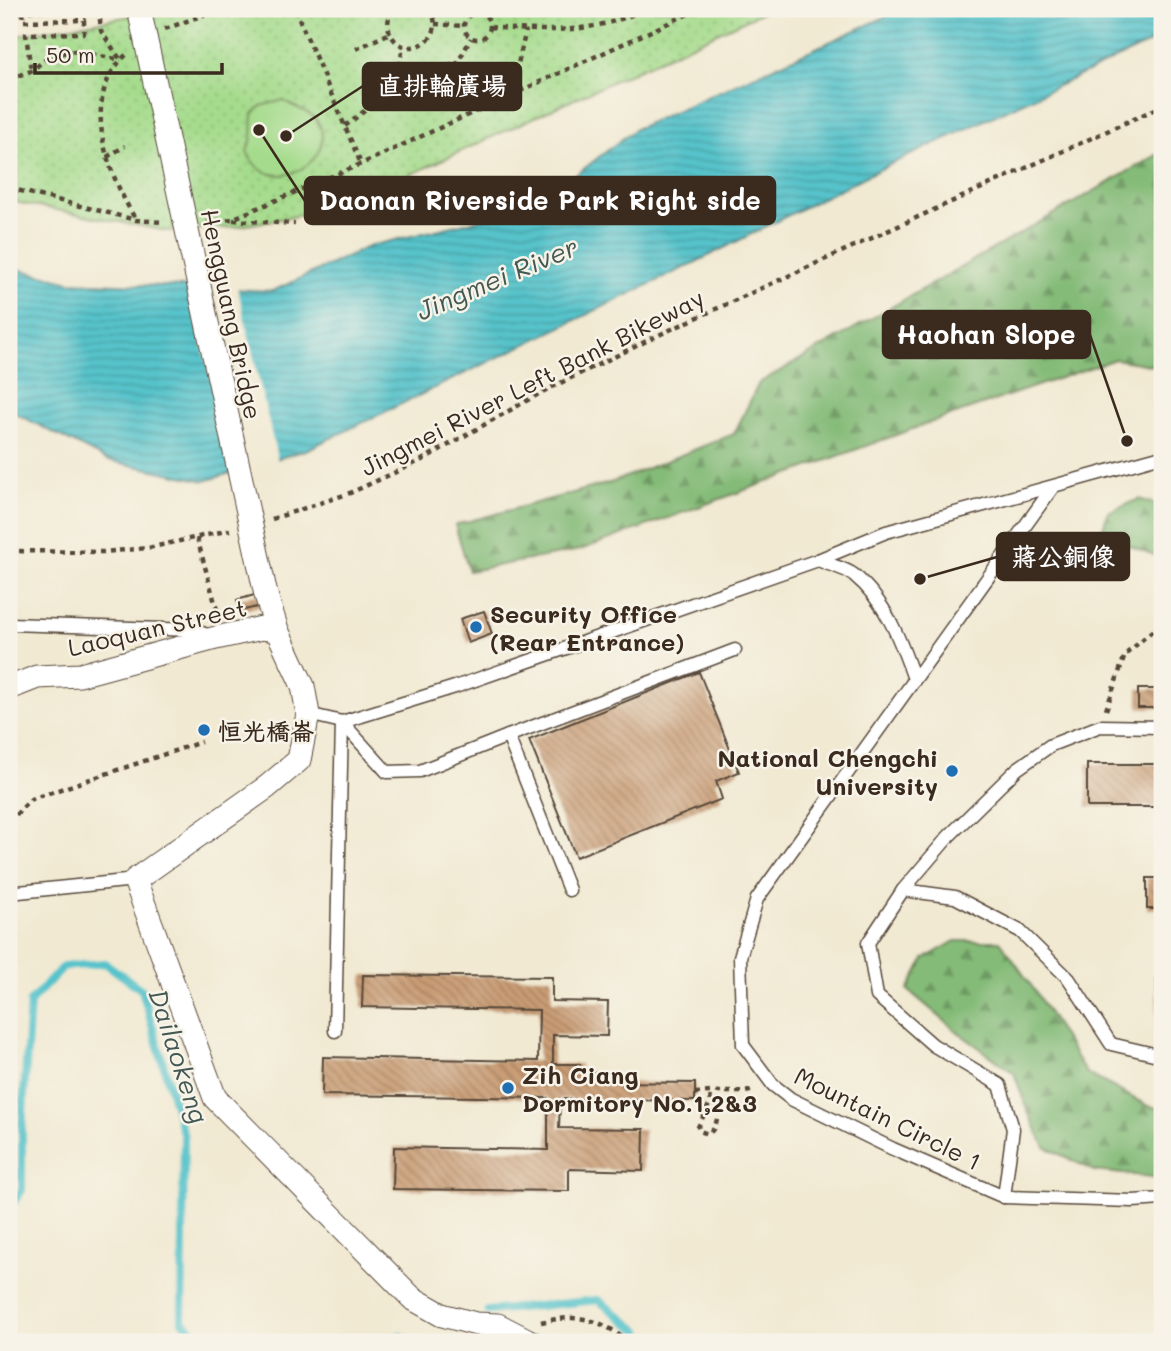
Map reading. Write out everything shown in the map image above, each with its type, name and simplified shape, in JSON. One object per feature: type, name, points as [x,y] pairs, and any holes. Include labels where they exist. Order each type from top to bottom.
[{"type":"street","name":"Hengguang Bridge","points":[[139,9],[266,595],[277,630],[303,686],[308,714]]},
{"type":"street","name":"Laoquan Street","points":[[9,688],[37,677],[80,675],[262,628],[277,630]]},
{"type":"street","points":[[308,714],[299,760],[267,787],[135,880],[215,1097],[412,1298],[442,1315],[487,1324],[531,1342]]},
{"type":"lane","points":[[308,714],[342,722],[455,687],[818,560],[886,532],[1162,456]]},
{"type":"lane","name":"Mountain Circle 1","points":[[1004,1197],[893,1149],[791,1099],[773,1085],[743,1045],[740,957],[757,899],[1053,487]]},
{"type":"lane","points":[[818,560],[852,574],[876,598],[901,641],[914,680]]},
{"type":"lane","points":[[9,624],[194,630],[216,638]]},
{"type":"lane","points":[[342,722],[387,772],[420,771],[735,650]]},
{"type":"lane","points":[[9,675],[37,677]]},
{"type":"lane","points":[[335,1031],[342,722]]},
{"type":"lane","points":[[1162,727],[1100,726],[1051,745],[1017,769],[949,836],[903,890],[868,943],[877,996],[933,1045],[1000,1086],[1013,1129],[1004,1197],[1133,1201],[1162,1199]]},
{"type":"lane","points":[[508,736],[569,890]]},
{"type":"lane","points":[[9,893],[135,880]]},
{"type":"lane","points":[[903,890],[955,897],[1020,931],[1069,979],[1111,1044],[1162,1056]]},
{"type":"path","points":[[9,12],[72,9]]},
{"type":"path","points":[[99,9],[101,32],[121,60]]},
{"type":"path","points":[[176,24],[219,9]]},
{"type":"path","points":[[295,9],[361,164]]},
{"type":"path","points":[[382,9],[392,11],[387,23],[395,41],[412,47],[421,45],[433,33],[435,24],[429,9]]},
{"type":"path","points":[[469,9],[472,15]]},
{"type":"path","points":[[490,27],[526,30],[578,29],[626,19],[644,9]]},
{"type":"path","points":[[295,224],[232,219],[361,164],[699,9]]},
{"type":"path","points":[[23,12],[23,22],[84,20],[84,33],[26,34],[31,71]]},
{"type":"path","points":[[472,15],[484,16],[490,27],[484,37],[471,38],[466,33],[464,26],[472,15]]},
{"type":"path","points":[[435,24],[464,26]]},
{"type":"path","points":[[518,91],[514,81],[526,30]]},
{"type":"path","points":[[356,49],[390,33]]},
{"type":"path","points":[[456,66],[471,38]]},
{"type":"path","points":[[398,76],[403,46]]},
{"type":"path","points":[[9,79],[31,71],[51,55],[75,51],[121,60]]},
{"type":"path","points":[[9,188],[136,220],[117,188],[102,136],[101,109],[106,84],[128,53]]},
{"type":"path","points":[[449,65],[456,66],[463,76],[458,88],[452,90],[446,90],[437,81],[442,67],[449,65]]},
{"type":"path","points":[[398,76],[407,85],[407,92],[397,101],[390,100],[381,90],[386,78],[398,76]]},
{"type":"path","points":[[407,85],[437,81]]},
{"type":"path","points":[[458,88],[473,112]]},
{"type":"path","points":[[345,126],[384,96]]},
{"type":"path","name":"Jingmei River Left Bank Bikeway","points":[[265,520],[350,494],[422,460],[544,391],[661,334],[1162,106]]},
{"type":"path","points":[[107,157],[125,146]]},
{"type":"path","points":[[9,551],[103,552],[148,548],[240,528]]},
{"type":"path","points":[[197,538],[217,610]]},
{"type":"path","points":[[1100,726],[1125,655],[1162,622]]},
{"type":"path","points":[[9,822],[31,799],[201,742]]},
{"type":"path","points":[[695,1093],[711,1092],[710,1103],[698,1127],[700,1131],[708,1134],[714,1130],[718,1092],[746,1092],[773,1085]]},
{"type":"path","points":[[487,1324],[521,1326],[558,1318],[585,1318],[606,1325],[628,1342]]},
{"type":"green space","points":[[171,9],[769,9],[336,209],[235,227],[167,231],[9,201],[9,37]]},
{"type":"green space","points":[[283,100],[315,118],[322,133],[320,147],[312,160],[300,169],[285,174],[270,174],[257,166],[247,151],[252,138],[253,114],[261,106]]},
{"type":"green space","points":[[1162,152],[1162,367],[1115,359],[929,423],[580,550],[469,571],[455,525],[613,482],[734,434],[759,383]]},
{"type":"green space","points":[[1139,499],[1162,506],[1162,558],[1101,535],[1108,512]]},
{"type":"green space","points":[[955,941],[1000,941],[1086,1073],[1148,1106],[1162,1109],[1162,1178],[1094,1171],[1045,1147],[1028,1112],[1014,1073],[959,1033],[908,990],[924,959]]},
{"type":"water","name":"Jingmei River","points":[[903,9],[1162,9],[1162,37],[872,173],[698,261],[308,449],[205,481],[107,460],[9,410],[9,267],[70,282],[273,291],[370,246],[536,206],[635,129]]},
{"type":"pier","points":[[188,284],[237,286],[278,462],[234,476]]},
{"type":"building","points":[[258,594],[261,606],[240,611],[237,600]]},
{"type":"building","name":"Security Office (Rear Entrance)","points":[[484,611],[492,634],[468,643],[460,619]]},
{"type":"building","points":[[699,672],[739,772],[716,781],[722,799],[576,857],[529,740]]},
{"type":"building","points":[[1138,689],[1162,689],[1162,708],[1138,708]]},
{"type":"building","points":[[1087,764],[1162,764],[1162,807],[1087,807]]},
{"type":"building","points":[[1147,878],[1162,878],[1162,909],[1147,909]]},
{"type":"building","name":"Zih Ciang Dormitory No.1,2&3","points":[[363,975],[552,977],[552,1001],[608,1002],[607,1036],[553,1035],[553,1064],[580,1064],[580,1072],[600,1072],[610,1082],[695,1083],[695,1101],[560,1099],[559,1128],[644,1129],[643,1171],[569,1169],[569,1191],[393,1189],[394,1147],[548,1150],[548,1098],[322,1095],[323,1057],[538,1061],[539,1010],[362,1007]]},
{"type":"building","points":[[1156,975],[1162,975],[1162,1018],[1157,1018]]},
{"type":"waterway","name":"Dailaokeng","points":[[9,1209],[22,1190],[22,1128],[30,1002],[63,967],[105,963],[142,990],[184,1137],[182,1320],[203,1342]]},
{"type":"waterway","name":"Dailaokeng","points":[[488,1311],[598,1300],[639,1331],[646,1342]]},
{"type":"waterway","name":"Dailaokeng","points":[[378,1342],[401,1336]]},
{"type":"place","name":"Daonan Riverside Park Right side","points":[[259,130]]},
{"type":"place","name":"直排輪廣場","points":[[286,136]]},
{"type":"place","name":"Haohan Slope","points":[[1127,441]]},
{"type":"place","name":"蔣公銅像","points":[[920,579]]},
{"type":"place","name":"Security Office (Rear Entrance)","points":[[476,627]]},
{"type":"place","name":"恒光橋崙","points":[[204,730]]},
{"type":"place","name":"National Chengchi University","points":[[952,771]]},
{"type":"place","name":"Zih Ciang Dormitory No.1,2&3","points":[[508,1088]]}]
